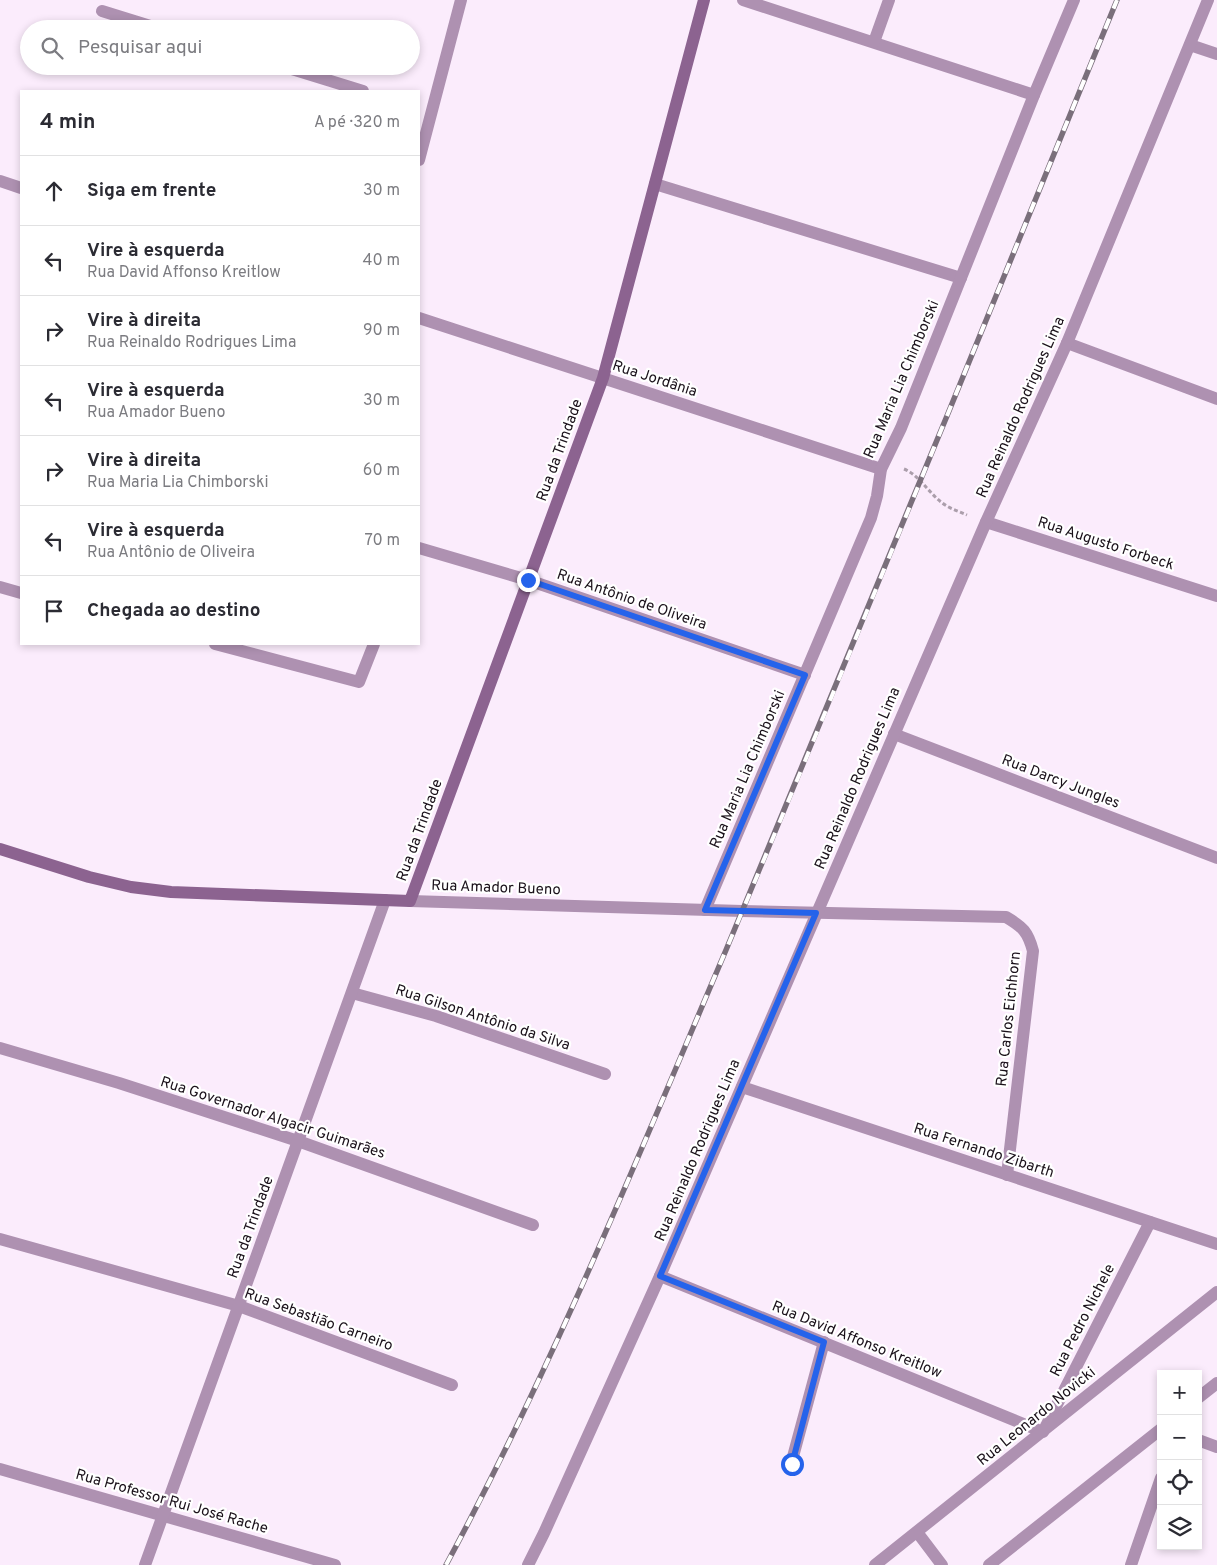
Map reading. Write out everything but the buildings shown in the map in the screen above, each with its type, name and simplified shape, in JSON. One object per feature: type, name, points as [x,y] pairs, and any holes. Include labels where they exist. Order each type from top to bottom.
[{"type":"main road","name":"Rua da Trindade","points":[[410,901],[603,378],[704,0]]},
{"type":"main road","name":"Rua Amador Bueno","points":[[0,849],[89,877],[131,887],[171,892],[410,901]]},
{"type":"street","points":[[420,156],[461,0]]},
{"type":"street","points":[[744,0],[1034,95]]},
{"type":"street","points":[[874,42],[889,0]]},
{"type":"street","name":"Rua Maria Lia Chimborski","points":[[705,910],[871,518],[877,496],[881,468],[901,428],[1074,0]]},
{"type":"street","name":"Rua Reinaldo Rodrigues Lima","points":[[528,1565],[660,1276],[986,522],[1067,343],[1208,0]]},
{"type":"street","points":[[102,11],[131,20]]},
{"type":"street","points":[[1190,45],[1217,54]]},
{"type":"street","points":[[311,75],[360,90]]},
{"type":"street","points":[[420,108],[432,112]]},
{"type":"street","points":[[0,181],[20,188]]},
{"type":"street","points":[[655,184],[961,278]]},
{"type":"street","name":"Rua Jordânia","points":[[420,318],[881,468]]},
{"type":"street","points":[[1067,343],[1217,399]]},
{"type":"street","name":"Rua Augusto Forbeck","points":[[986,522],[1217,596]]},
{"type":"street","name":"Rua Antônio de Oliveira","points":[[420,548],[528,580],[805,675]]},
{"type":"street","points":[[0,587],[20,592]]},
{"type":"street","points":[[219,645],[359,682],[374,645]]},
{"type":"street","name":"Rua Darcy Jungles","points":[[894,734],[1217,858]]},
{"type":"street","name":"Rua da Trindade","points":[[145,1565],[385,900]]},
{"type":"street","name":"Rua Amador Bueno","points":[[410,901],[816,913]]},
{"type":"street","name":"Rua Carlos Eichhorn","points":[[816,913],[1006,917],[1021,926],[1030,939],[1033,951],[1007,1175]]},
{"type":"street","name":"Rua Gilson Antônio da Silva","points":[[352,993],[436,1016],[604,1074]]},
{"type":"street","name":"Rua Governador Algacir Guimarães","points":[[0,1048],[119,1083],[298,1141],[534,1225]]},
{"type":"street","name":"Rua Fernando Zibarth","points":[[742,1087],[1217,1244]]},
{"type":"street","name":"Rua Pedro Nichele","points":[[1042,1432],[1150,1222]]},
{"type":"street","name":"Rua Sebastião Carneiro","points":[[0,1240],[239,1306],[452,1385]]},
{"type":"street","name":"Rua David Affonso Kreitlow","points":[[660,1276],[1042,1432]]},
{"type":"street","name":"Rua Leonardo Novicki","points":[[876,1565],[1217,1292]]},
{"type":"street","points":[[792,1464],[824,1342]]},
{"type":"street","points":[[1202,1395],[1217,1383]]},
{"type":"street","points":[[989,1565],[1157,1432]]},
{"type":"street","points":[[1202,1441],[1217,1446]]},
{"type":"street","name":"Rua Professor Rui José Rache","points":[[0,1469],[335,1565]]},
{"type":"street","points":[[1131,1565],[1157,1490]]},
{"type":"street","points":[[916,1532],[942,1565]]},
{"type":"path","points":[[881,468],[895,465],[907,470],[940,502],[950,508],[986,522]]},
{"type":"railway","points":[[446,1565],[523,1414],[627,1183],[825,713],[1117,0]]},
{"type":"route","points":[[528,580],[805,675],[705,910],[816,913],[660,1276],[824,1342],[792,1464]]}]
